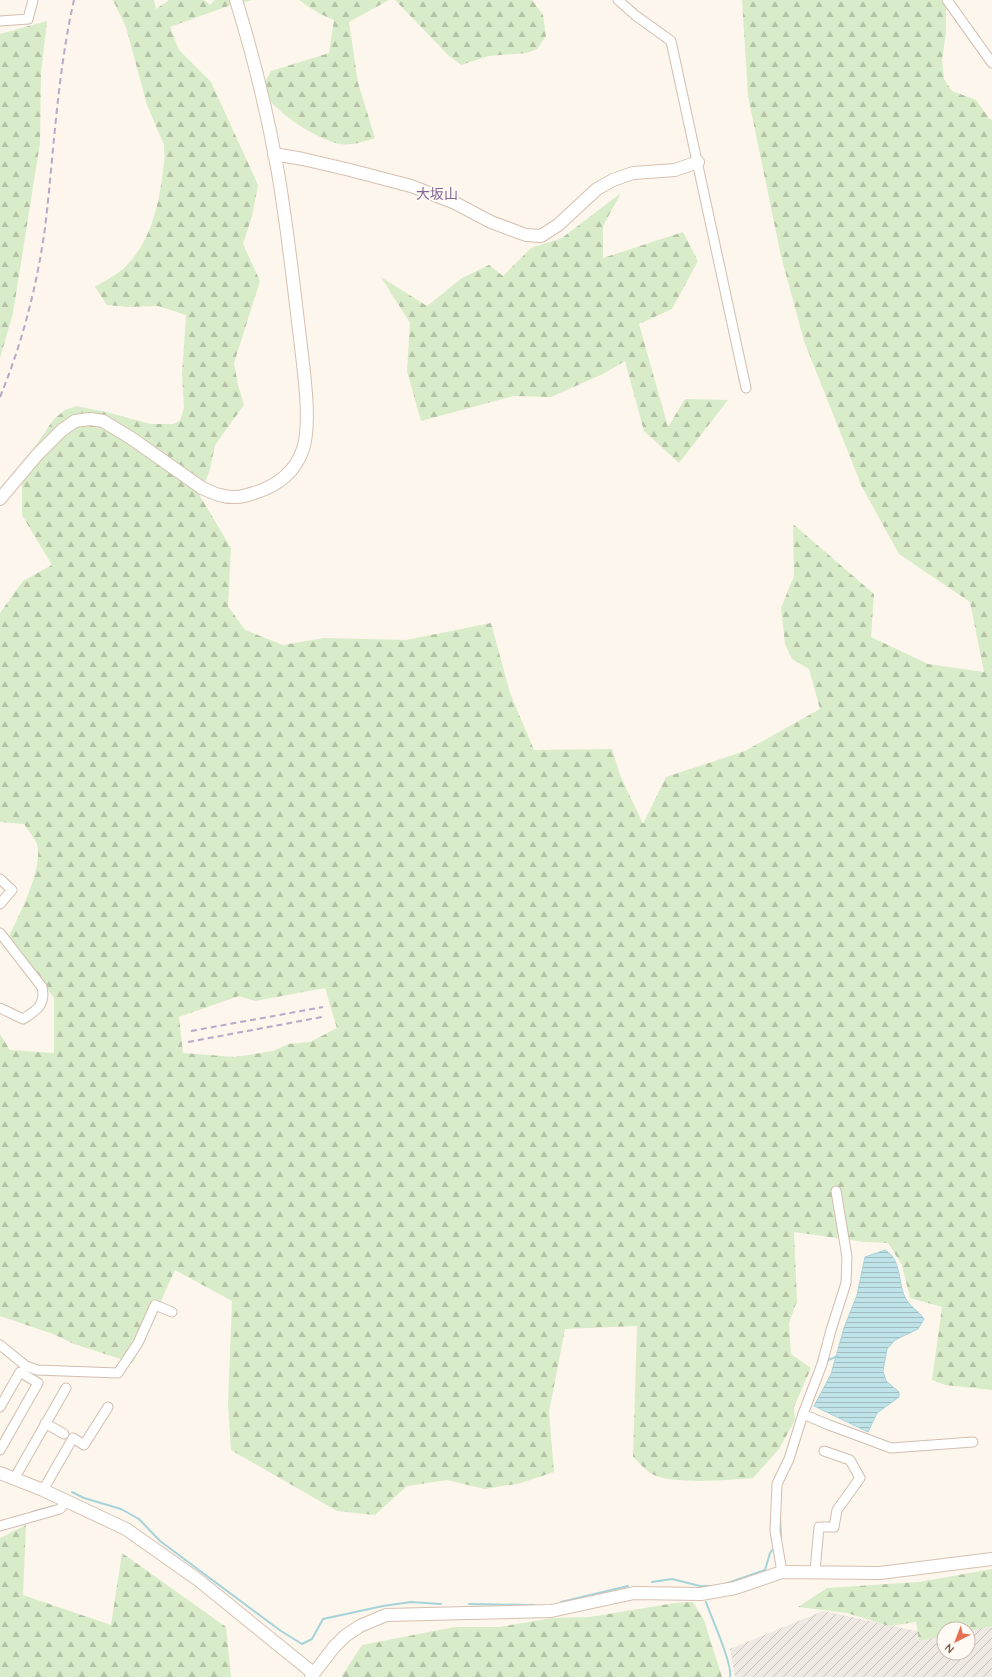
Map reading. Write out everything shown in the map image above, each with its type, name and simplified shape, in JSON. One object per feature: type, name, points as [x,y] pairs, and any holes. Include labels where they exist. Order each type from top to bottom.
[{"type":"street","points":[[0,21],[28,19],[33,0]]},
{"type":"street","points":[[0,499],[37,455],[62,430],[75,421],[90,419],[103,421],[131,438],[202,488],[215,494],[237,497],[265,490],[280,482],[295,466],[303,448],[307,429],[305,383],[274,154],[256,73],[236,0]]},
{"type":"street","points":[[618,0],[635,15],[671,41],[746,388]]},
{"type":"street","points":[[947,0],[992,63]]},
{"type":"street","points":[[274,154],[303,159],[411,186],[455,203],[491,222],[526,235],[541,236],[558,225],[597,189],[613,180],[633,173],[675,170],[698,162]]},
{"type":"street","points":[[0,879],[12,890],[0,904]]},
{"type":"street","points":[[0,933],[42,987],[44,996],[43,1002],[35,1011],[23,1019],[0,1008]]},
{"type":"street","points":[[782,1572],[775,1531],[777,1484],[790,1459],[803,1414],[822,1364],[846,1283],[847,1256],[836,1191]]},
{"type":"street","points":[[0,1345],[26,1366],[36,1370],[118,1373],[138,1343],[155,1305],[172,1312]]},
{"type":"street","points":[[0,1407],[20,1372],[38,1383],[0,1450]]},
{"type":"street","points":[[14,1479],[66,1388]]},
{"type":"street","points":[[43,1490],[73,1438],[84,1445],[108,1407]]},
{"type":"street","points":[[803,1414],[891,1448],[973,1442]]},
{"type":"street","points":[[46,1423],[64,1434]]},
{"type":"street","points":[[815,1571],[819,1527],[834,1527],[837,1510],[860,1478],[850,1460],[824,1451]]},
{"type":"street","points":[[0,1473],[43,1490],[126,1529],[197,1579],[312,1675],[334,1647],[346,1636],[360,1626],[386,1615],[551,1611],[634,1593],[701,1594],[735,1588],[782,1572],[815,1571],[880,1573],[992,1559]]},
{"type":"street","points":[[0,1526],[60,1509],[67,1501]]},
{"type":"shaded area","points":[[823,1611],[936,1635],[936,1661],[976,1661],[976,1628],[992,1621],[992,1677],[735,1677],[730,1649]]},
{"type":"green space","points":[[113,0],[154,0],[156,9],[169,0],[204,0],[210,5],[215,0],[253,0],[231,5],[170,27],[179,50],[211,82],[258,185],[252,216],[243,244],[260,281],[234,363],[238,385],[244,405],[215,445],[210,469],[200,496],[231,548],[228,606],[245,630],[283,645],[324,638],[406,640],[491,623],[510,693],[534,750],[612,749],[620,775],[643,824],[666,777],[745,751],[820,709],[809,669],[792,659],[785,644],[781,608],[794,576],[793,524],[874,594],[871,637],[928,664],[984,672],[970,602],[899,554],[862,487],[804,341],[781,256],[748,96],[742,0],[941,0],[946,7],[946,32],[942,60],[944,79],[952,91],[976,100],[992,120],[992,1390],[945,1385],[932,1380],[942,1307],[910,1298],[902,1265],[888,1243],[865,1242],[794,1232],[797,1301],[789,1323],[791,1354],[811,1368],[794,1407],[795,1420],[779,1449],[753,1478],[716,1481],[686,1481],[673,1480],[652,1474],[633,1457],[637,1326],[565,1329],[549,1412],[554,1472],[521,1483],[485,1489],[447,1480],[407,1486],[375,1515],[337,1511],[231,1450],[228,1404],[232,1301],[175,1270],[133,1363],[74,1344],[53,1334],[0,1316],[0,1034],[10,1050],[54,1053],[54,998],[9,936],[25,903],[34,876],[38,851],[36,842],[24,824],[0,822],[0,613],[23,581],[52,565],[22,515],[22,465],[54,419],[65,410],[76,406],[151,424],[173,424],[180,421],[184,408],[182,374],[186,315],[158,306],[128,307],[107,305],[95,287],[123,269],[144,242],[159,199],[165,153],[164,154],[164,145],[147,105],[126,27]],"holes":[[[325,988],[337,1028],[310,1042],[288,1044],[273,1051],[235,1057],[183,1053],[179,1017],[239,996],[255,1001]]]},
{"type":"green space","points":[[299,0],[389,0],[349,22],[358,83],[375,138],[356,144],[341,144],[326,140],[294,122],[275,106],[261,89],[271,71],[329,53],[334,20],[318,13]]},
{"type":"green space","points":[[395,0],[532,0],[543,15],[546,36],[537,49],[527,53],[489,56],[461,65],[448,55]]},
{"type":"green space","points":[[47,21],[41,73],[40,143],[13,313],[0,358],[0,34]]},
{"type":"green space","points":[[621,193],[603,226],[603,258],[683,232],[698,261],[672,309],[639,324],[668,427],[685,399],[728,400],[679,463],[644,431],[625,361],[603,374],[551,397],[514,396],[421,421],[407,371],[410,323],[381,277],[427,306],[462,278],[489,265],[503,276],[531,248],[562,238]]},
{"type":"green space","points":[[26,1525],[23,1595],[111,1625],[122,1553],[226,1627],[231,1677],[0,1677],[0,1538]]},
{"type":"green space","points":[[992,1569],[992,1626],[976,1629],[976,1621],[936,1621],[936,1638],[919,1641],[916,1622],[889,1626],[847,1613],[798,1607],[827,1588],[919,1582]]},
{"type":"green space","points":[[693,1602],[704,1620],[722,1677],[341,1677],[362,1645],[455,1627],[500,1627],[552,1618],[590,1617],[675,1603]]},
{"type":"water","points":[[885,1250],[894,1259],[906,1299],[924,1319],[918,1329],[895,1340],[887,1349],[883,1371],[886,1381],[899,1392],[899,1397],[877,1413],[868,1432],[814,1406],[831,1374],[844,1328],[857,1295],[865,1257]]},
{"type":"waterway","points":[[826,1365],[828,1360],[838,1356]]},
{"type":"waterway","points":[[72,1492],[84,1498],[121,1509],[139,1519],[160,1541],[281,1631],[302,1644],[312,1639],[323,1619],[383,1606],[411,1602],[441,1604]]},
{"type":"waterway","points":[[32,1512],[54,1506]]},
{"type":"waterway","points":[[780,1519],[781,1537]]},
{"type":"waterway","points":[[722,1585],[765,1570],[770,1553],[773,1549]]},
{"type":"waterway","points":[[652,1582],[672,1579],[700,1586]]},
{"type":"waterway","points":[[561,1602],[628,1586]]},
{"type":"waterway","points":[[700,1586],[715,1586]]},
{"type":"waterway","points":[[706,1602],[725,1652],[730,1677]]},
{"type":"waterway","points":[[469,1604],[534,1605]]},
{"type":"railway","points":[[0,397],[22,336],[42,250],[60,85],[68,28],[74,0]]},
{"type":"railway","points":[[191,1031],[323,1007]]},
{"type":"railway","points":[[188,1042],[322,1017]]},
{"type":"district","name":"大坂山","points":[[437,194]]}]
